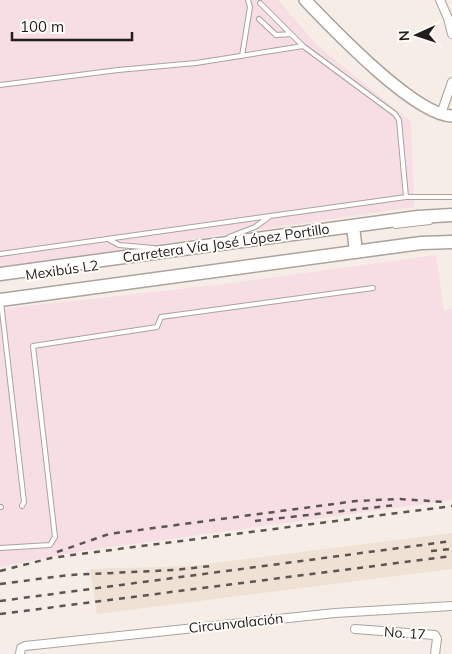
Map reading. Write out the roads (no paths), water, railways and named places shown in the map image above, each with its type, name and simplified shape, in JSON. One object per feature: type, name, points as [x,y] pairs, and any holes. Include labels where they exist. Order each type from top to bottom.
[{"type":"main road","points":[[310,2],[406,93],[447,115]]},
{"type":"main road","name":"Carretera Vía José López Portillo","points":[[0,274],[212,245],[353,229],[452,214]]},
{"type":"main road","points":[[353,229],[355,250]]},
{"type":"main road","name":"Carretera Vía José López Portillo","points":[[0,298],[355,250],[421,243],[452,242]]},
{"type":"street","points":[[440,0],[448,18],[452,34]]},
{"type":"street","points":[[447,115],[452,82]]},
{"type":"street","name":"Circunvalación","points":[[21,651],[25,646],[335,613],[452,606]]},
{"type":"street","name":"No. 17","points":[[355,629],[435,635],[437,639],[436,654]]},
{"type":"lane","points":[[242,56],[250,7],[248,0]]},
{"type":"lane","points":[[260,3],[303,46],[395,114],[399,120],[406,197]]},
{"type":"lane","points":[[259,19],[276,35],[290,34]]},
{"type":"lane","points":[[0,85],[118,70],[196,63],[303,46]]},
{"type":"lane","points":[[0,254],[406,197],[452,198]]},
{"type":"lane","points":[[212,245],[255,227],[271,216]]},
{"type":"lane","points":[[393,227],[452,220]]},
{"type":"lane","name":"Mexibús L2","points":[[0,278],[353,229],[383,228]]},
{"type":"lane","points":[[355,250],[452,236]]},
{"type":"lane","points":[[107,238],[119,245],[171,251]]},
{"type":"lane","points":[[0,548],[50,545],[55,537],[33,346],[157,327],[162,316],[373,288]]},
{"type":"lane","points":[[0,298],[24,502],[22,506]]},
{"type":"railway","points":[[57,552],[109,534],[356,501],[400,499],[444,502]]},
{"type":"railway","points":[[255,521],[396,505]]},
{"type":"railway","points":[[0,571],[51,558],[452,506]]},
{"type":"railway","points":[[0,601],[452,541]]},
{"type":"railway","points":[[431,551],[452,549]]},
{"type":"railway","points":[[0,614],[452,556]]},
{"type":"railway","points":[[0,584],[69,575],[174,570],[211,566]]}]
